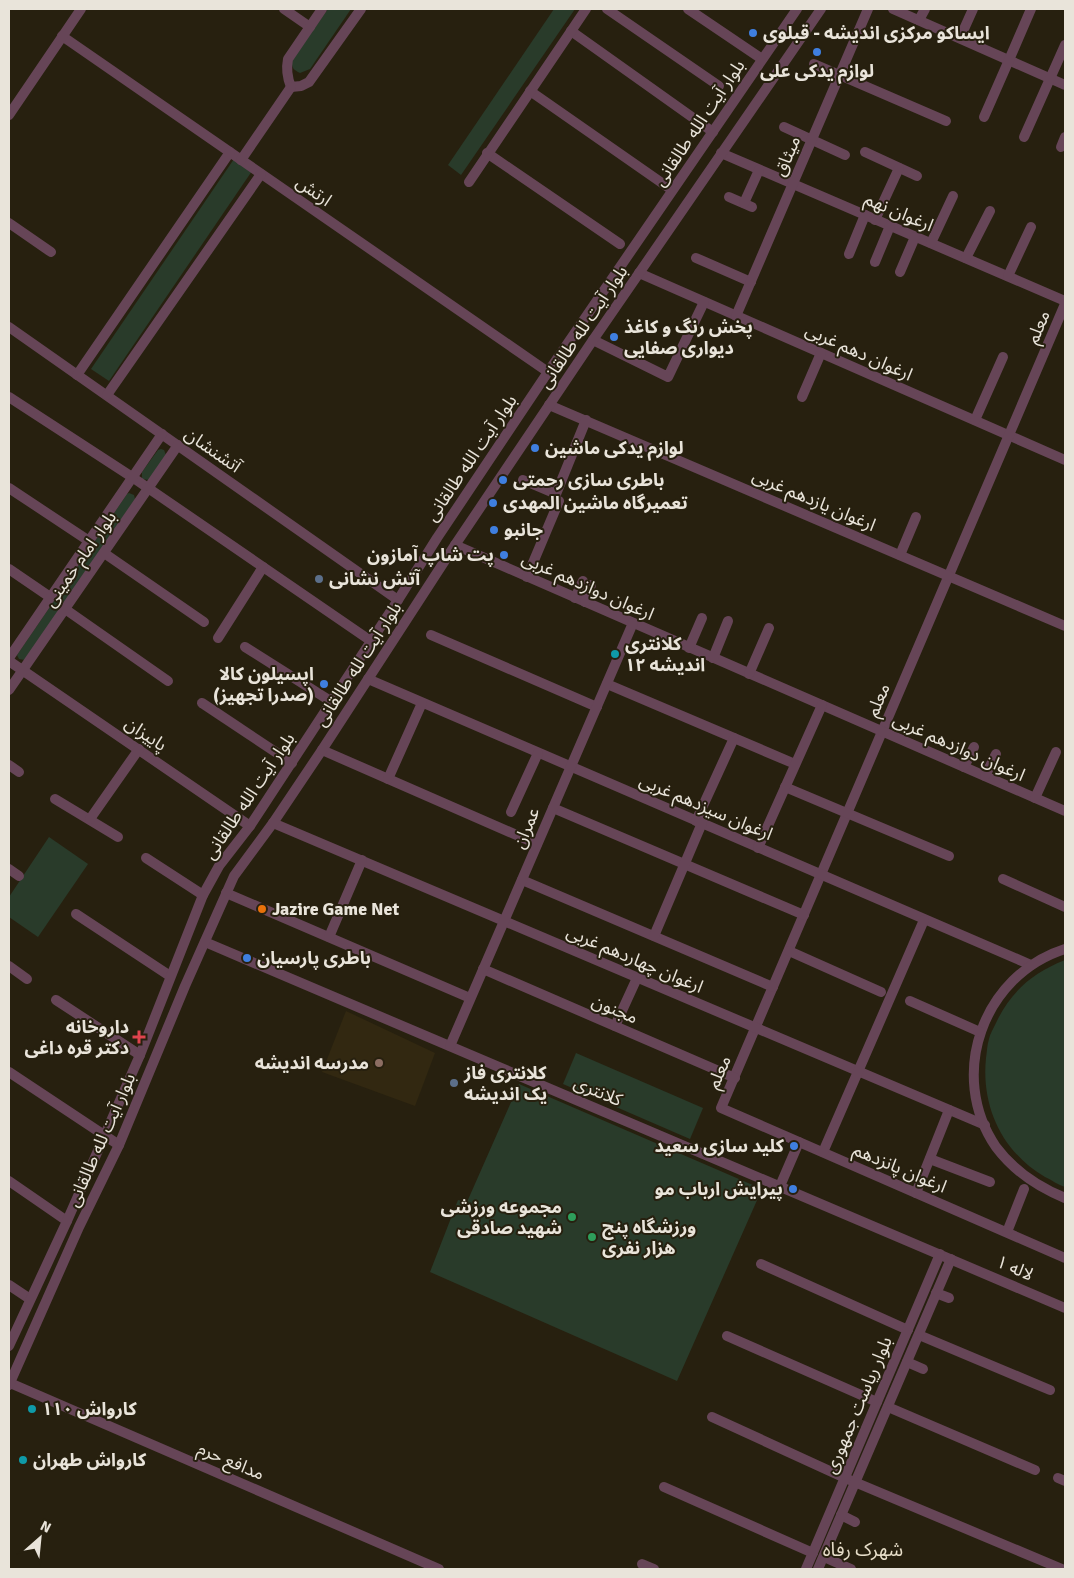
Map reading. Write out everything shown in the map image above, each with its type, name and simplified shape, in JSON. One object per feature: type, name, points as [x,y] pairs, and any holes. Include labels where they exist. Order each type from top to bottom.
[{"type":"street","points":[[9,115],[80,9]]},
{"type":"street","points":[[284,9],[310,27]]},
{"type":"street","points":[[291,87],[287,77],[286,67],[288,58],[322,9]]},
{"type":"street","points":[[241,160],[291,87],[301,86],[309,82],[361,9]]},
{"type":"street","points":[[468,182],[586,9]]},
{"type":"street","points":[[607,9],[719,86]]},
{"type":"street","points":[[688,9],[762,59]]},
{"type":"street","name":"بلوار آیت الله طالقانی","points":[[9,1346],[67,1221],[140,1055],[170,976],[204,895],[219,866],[250,826],[382,626],[437,538],[548,372],[797,9]]},
{"type":"street","name":"بلوار آیت لله طالقانی","points":[[9,1384],[119,1145],[234,876],[273,823],[322,750],[454,545],[720,153],[821,9]]},
{"type":"street","name":"میثاق","points":[[736,316],[868,9]]},
{"type":"street","points":[[893,9],[1065,85]]},
{"type":"street","points":[[920,20],[925,9]]},
{"type":"street","points":[[960,38],[973,9]]},
{"type":"street","points":[[984,117],[1030,9]]},
{"type":"street","points":[[571,31],[713,132]]},
{"type":"street","name":"ارتش","points":[[62,36],[548,372]]},
{"type":"street","points":[[1024,137],[1065,45]]},
{"type":"street","points":[[814,64],[946,121]]},
{"type":"street","points":[[530,91],[672,190]]},
{"type":"street","points":[[784,127],[846,155]]},
{"type":"street","points":[[1061,147],[1065,136]]},
{"type":"street","points":[[77,374],[230,152]]},
{"type":"street","points":[[865,152],[917,176]]},
{"type":"street","points":[[488,153],[620,244]]},
{"type":"street","name":"ارغوان نهم","points":[[720,153],[1008,276],[1065,303]]},
{"type":"street","points":[[875,220],[899,168]]},
{"type":"street","points":[[729,197],[748,205],[759,170]]},
{"type":"street","points":[[107,395],[261,174]]},
{"type":"street","points":[[930,243],[953,196]]},
{"type":"street","points":[[966,258],[990,211]]},
{"type":"street","points":[[849,254],[864,215]]},
{"type":"street","points":[[9,223],[51,252]]},
{"type":"street","points":[[875,262],[890,226]]},
{"type":"street","points":[[1008,276],[1031,227]]},
{"type":"street","points":[[900,272],[915,237]]},
{"type":"street","points":[[640,238],[655,250]]},
{"type":"street","points":[[696,258],[751,282]]},
{"type":"street","name":"ارغوان دهم غربی","points":[[639,273],[1065,460]]},
{"type":"street","points":[[593,340],[668,376],[704,302]]},
{"type":"street","name":"معلم","points":[[721,1108],[1065,303]]},
{"type":"street","name":"آتشنشان","points":[[9,327],[398,600]]},
{"type":"street","points":[[802,397],[821,353]]},
{"type":"street","points":[[975,420],[1003,357]]},
{"type":"street","points":[[9,397],[148,488],[371,642]]},
{"type":"street","name":"ارغوان یازدهم غربی","points":[[549,405],[1065,626]]},
{"type":"street","points":[[527,577],[559,501],[554,499],[586,420]]},
{"type":"street","name":"بلوار امام خمینی","points":[[9,659],[162,434]]},
{"type":"street","name":"بلوار امام خمینی","points":[[9,690],[178,445]]},
{"type":"street","points":[[523,480],[556,494]]},
{"type":"street","points":[[9,488],[89,541]]},
{"type":"street","points":[[900,555],[916,518]]},
{"type":"street","name":"ارغوان دوازدهم غربی","points":[[454,545],[1065,811]]},
{"type":"street","points":[[104,553],[204,622]]},
{"type":"street","points":[[218,638],[263,567]]},
{"type":"street","points":[[9,569],[50,597]]},
{"type":"street","points":[[580,600],[587,583]]},
{"type":"street","points":[[65,609],[168,681]]},
{"type":"street","points":[[689,648],[702,618]]},
{"type":"street","points":[[713,658],[728,621]]},
{"type":"street","name":"عمران","points":[[450,1046],[633,623]]},
{"type":"street","points":[[382,626],[396,635]]},
{"type":"street","points":[[750,674],[769,628]]},
{"type":"street","points":[[431,635],[597,707]]},
{"type":"street","points":[[246,647],[332,702]]},
{"type":"street","name":"پاییزان","points":[[9,659],[22,670],[250,826]]},
{"type":"street","name":"ارغوان سیزدهم غربی","points":[[368,679],[1030,966]]},
{"type":"street","points":[[607,684],[795,764]]},
{"type":"street","points":[[388,779],[422,702]]},
{"type":"street","points":[[202,703],[292,762]]},
{"type":"street","points":[[758,848],[822,705]]},
{"type":"street","points":[[654,936],[734,738]]},
{"type":"street","points":[[964,767],[974,747]]},
{"type":"street","points":[[90,819],[139,749]]},
{"type":"street","points":[[322,750],[537,844]]},
{"type":"street","points":[[1035,798],[1056,752]]},
{"type":"street","points":[[511,812],[538,753]]},
{"type":"street","points":[[985,776],[996,754]]},
{"type":"street","points":[[9,765],[19,772]]},
{"type":"street","points":[[785,787],[949,856]]},
{"type":"street","points":[[55,799],[118,837]]},
{"type":"street","points":[[553,808],[804,916]]},
{"type":"street","name":"ارغوان چهاردهم غربی","points":[[273,823],[985,1126]]},
{"type":"street","points":[[146,858],[204,895]]},
{"type":"street","points":[[329,937],[362,860]]},
{"type":"street","points":[[9,869],[19,876]]},
{"type":"street","points":[[1004,879],[1065,907]]},
{"type":"street","points":[[522,880],[773,987]]},
{"type":"street","points":[[226,893],[470,998]]},
{"type":"street","points":[[76,914],[170,976]]},
{"type":"street","points":[[823,1152],[924,920]]},
{"type":"street","name":"کلانتری","points":[[205,942],[951,1259]]},
{"type":"street","points":[[1065,950],[1053,953],[1030,966],[1000,994],[980,1032],[975,1055],[974,1079],[977,1103],[985,1126],[996,1146],[1011,1164],[1029,1180],[1065,1198]]},
{"type":"street","points":[[789,951],[880,992]]},
{"type":"street","points":[[9,966],[27,979]]},
{"type":"street","name":"مجنون","points":[[483,969],[734,1078]]},
{"type":"street","points":[[615,1026],[637,978]]},
{"type":"street","points":[[56,1000],[140,1055]]},
{"type":"street","points":[[910,1001],[980,1032]]},
{"type":"street","points":[[9,1072],[119,1145]]},
{"type":"street","name":"ارغوان پانزدهم","points":[[721,1108],[1065,1258]]},
{"type":"street","points":[[916,1192],[949,1110]]},
{"type":"street","points":[[780,1186],[799,1142]]},
{"type":"street","points":[[930,1159],[990,1182]]},
{"type":"street","points":[[9,1181],[67,1221]]},
{"type":"street","points":[[1007,1232],[1024,1189]]},
{"type":"street","name":"بلوار ریاست جمهوری","points":[[806,1569],[940,1254]]},
{"type":"street","name":"بلوار ریاست جمهوری","points":[[818,1569],[951,1259]]},
{"type":"street","name":"لاله ۱","points":[[951,1259],[1065,1308]]},
{"type":"street","points":[[761,1264],[908,1330]]},
{"type":"street","points":[[9,1285],[30,1299]]},
{"type":"street","points":[[936,1293],[949,1298]]},
{"type":"street","points":[[919,1335],[1050,1390]]},
{"type":"street","points":[[727,1336],[877,1402]]},
{"type":"street","points":[[907,1362],[923,1369]]},
{"type":"street","name":"مدافع حرم","points":[[9,1384],[439,1569]]},
{"type":"street","points":[[888,1406],[1035,1470]]},
{"type":"street","points":[[712,1417],[845,1478],[1062,1569]]},
{"type":"street","points":[[850,1467],[853,1475],[856,1476],[860,1471]]},
{"type":"street","points":[[664,1487],[813,1553]]},
{"type":"street","points":[[838,1494],[843,1490],[847,1490],[850,1493],[848,1499]]},
{"type":"street","points":[[841,1515],[855,1522]]},
{"type":"street","points":[[824,1557],[851,1569]]},
{"type":"street","points":[[642,1564],[654,1569]]},
{"type":"shaded area","name":"مدرسه اندیشه","points":[[346,1011],[435,1053],[415,1106],[322,1072]]},
{"type":"green space","points":[[328,9],[351,9],[310,69],[300,73],[293,68],[292,60]]},
{"type":"green space","points":[[554,9],[575,9],[461,175],[448,165]]},
{"type":"green space","points":[[234,159],[252,171],[109,381],[91,369]]},
{"type":"green space","points":[[158,450],[164,450],[166,455],[149,480],[142,479],[142,472]]},
{"type":"green space","points":[[129,493],[134,495],[135,499],[25,660],[19,659],[17,655]]},
{"type":"green space","points":[[49,837],[88,864],[38,937],[9,917],[9,897]]},
{"type":"green space","points":[[1065,960],[1065,1187],[1030,1167],[1006,1141],[991,1110],[985,1076],[989,1037],[1001,1013],[1023,985],[1042,971]]},
{"type":"green space","points":[[576,1053],[703,1108],[690,1139],[563,1084]]},
{"type":"green space","name":"ورزشگاه پنج هزار نفری","points":[[519,1084],[762,1189],[677,1381],[430,1272],[458,1200],[467,1202]]},
{"type":"place","name":"ایساکو مرکزی اندیشه - قبلوی","points":[[753,33]]},
{"type":"place","name":"لوازم یدکی علی","points":[[817,52]]},
{"type":"place","name":"پخش رنگ و کاغذ دیواری صفایی","points":[[614,337]]},
{"type":"place","name":"لوازم یدکی ماشین","points":[[535,448]]},
{"type":"place","name":"باطری سازی رحمتی","points":[[503,480]]},
{"type":"place","name":"تعمیرگاه ماشین المهدی","points":[[493,503]]},
{"type":"place","name":"جانبو","points":[[494,530]]},
{"type":"place","name":"پت شاپ آمازون","points":[[504,555]]},
{"type":"place","name":"آتش نشانی","points":[[319,579]]},
{"type":"place","name":"کلانتری ۱۲ اندیشه","points":[[615,654]]},
{"type":"place","name":"اپسیلون کالا (صدرا تجهیز)","points":[[324,684]]},
{"type":"place","name":"Jazire Game Net","points":[[262,909]]},
{"type":"place","name":"باطری پارسيان","points":[[247,958]]},
{"type":"place","name":"داروخانه دکتر قره داغی","points":[[139,1037]]},
{"type":"place","name":"مدرسه اندیشه","points":[[379,1063]]},
{"type":"place","name":"کلانتری فاز یک اندیشه","points":[[454,1083]]},
{"type":"place","name":"کلید سازی سعید","points":[[794,1146]]},
{"type":"place","name":"پیرایش ارباب مو","points":[[793,1189]]},
{"type":"place","name":"مجموعه ورزشی شهید صادقی","points":[[572,1217]]},
{"type":"place","name":"ورزشگاه پنج هزار نفری","points":[[592,1237]]},
{"type":"place","name":"کارواش ۱۱۰","points":[[32,1409]]},
{"type":"place","name":"کارواش طهران","points":[[23,1460]]},
{"type":"district","name":"شهرک رفاه","points":[[863,1550]]}]
